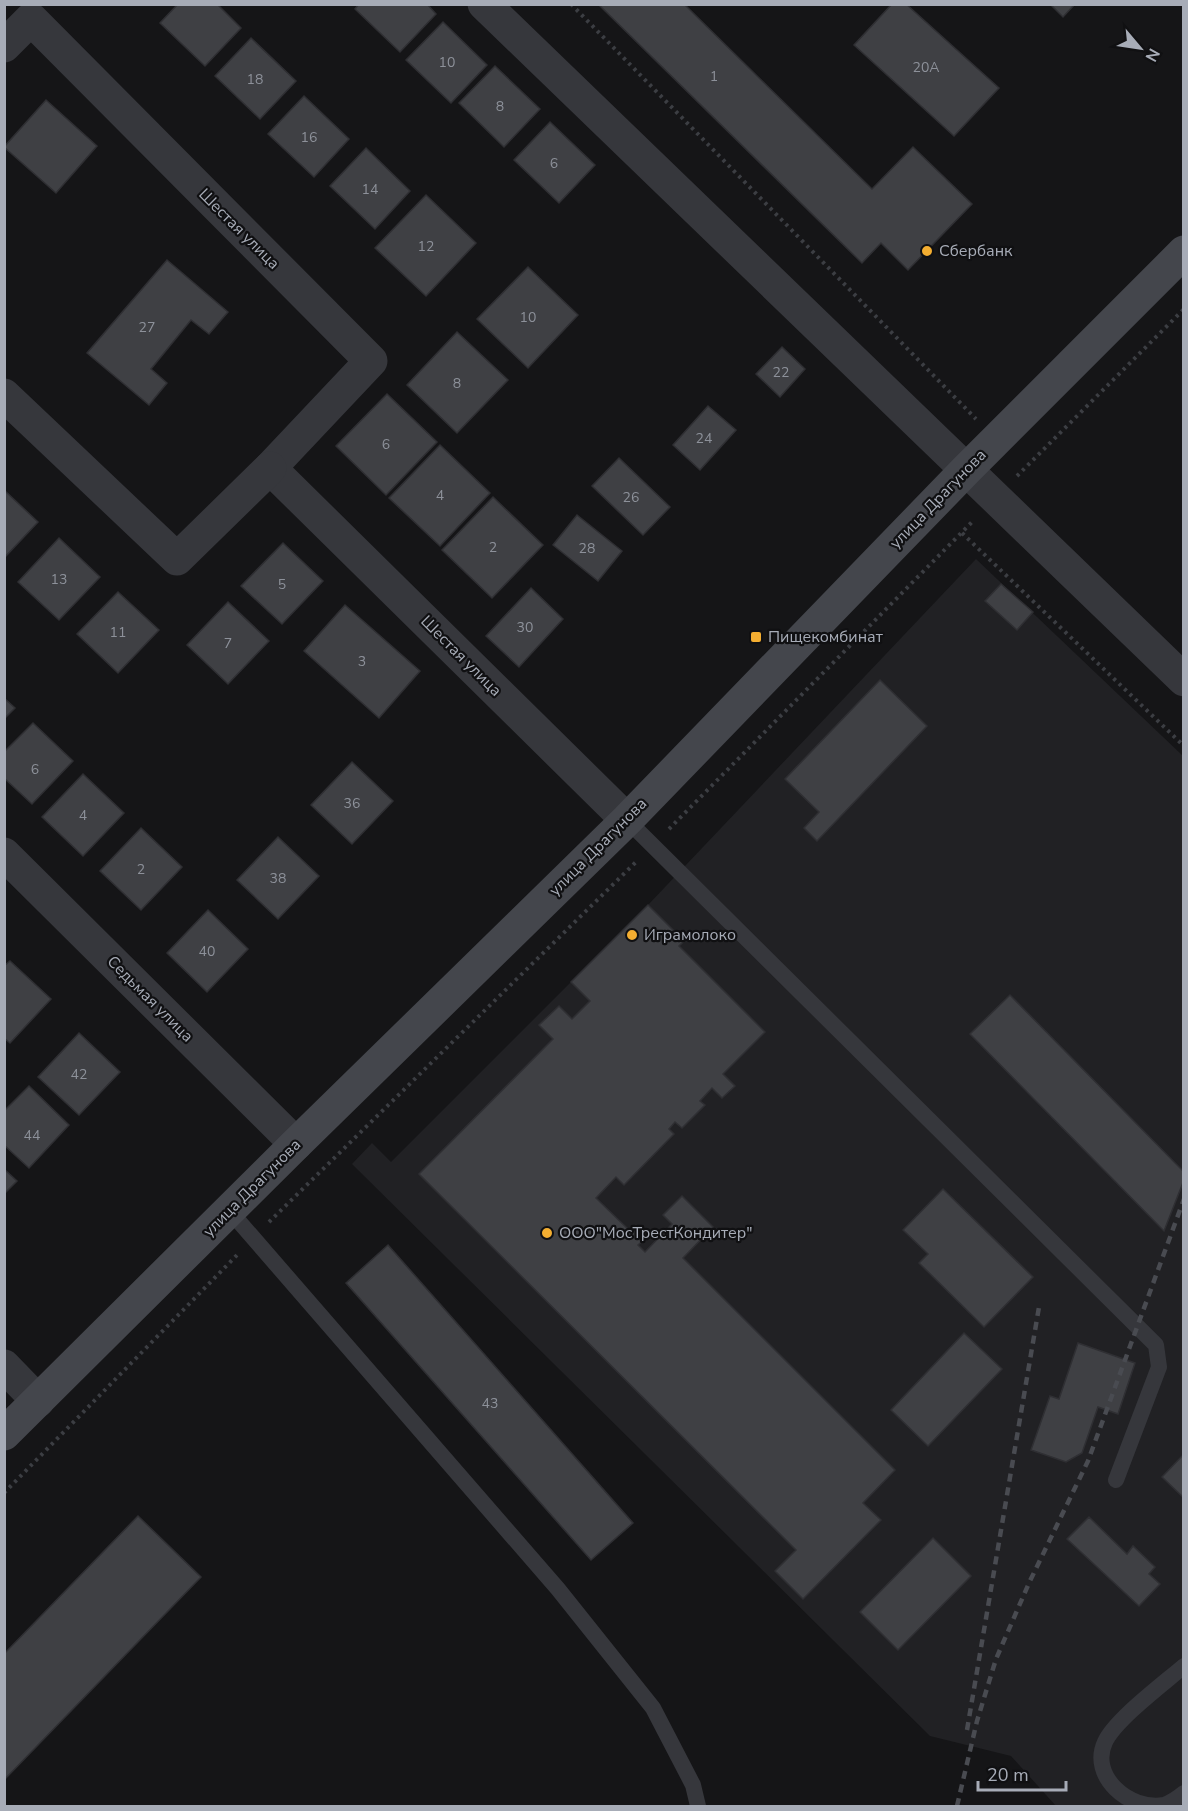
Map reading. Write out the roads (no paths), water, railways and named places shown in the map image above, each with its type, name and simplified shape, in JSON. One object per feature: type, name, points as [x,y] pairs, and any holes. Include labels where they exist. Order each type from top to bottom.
[{"type":"main road","name":"улица Драгунова","points":[[4,1434],[627,820],[966,470],[1184,252]]},
{"type":"street","points":[[484,4],[1184,680]]},
{"type":"street","name":"Шестая улица","points":[[4,45],[31,19],[371,361],[270,468],[177,559],[4,395]]},
{"type":"street","name":"Шестая улица","points":[[270,468],[627,820]]},
{"type":"street","name":"Седьмая улица","points":[[4,854],[296,1144]]},
{"type":"street","points":[[4,1366],[38,1401]]},
{"type":"lane","points":[[627,820],[1156,1345],[1159,1367],[1116,1480]]},
{"type":"lane","points":[[230,1210],[558,1589],[653,1708],[693,1785],[698,1806]]},
{"type":"lane","points":[[1184,1666],[1117,1725],[1104,1744],[1101,1758],[1103,1773],[1111,1787],[1137,1804],[1164,1805],[1184,1793]]},
{"type":"railway","points":[[957,1806],[977,1721],[996,1659],[1029,1583],[1088,1461],[1184,1199]]},
{"type":"railway","points":[[967,1730],[1039,1307]]},
{"type":"place","name":"Сбербанк","points":[[927,251]]},
{"type":"place","name":"Пищекомбинат","points":[[756,637]]},
{"type":"place","name":"Играмолоко","points":[[632,935]]},
{"type":"place","name":"ООО\"МосТрестКондитер\"","points":[[547,1233]]}]
